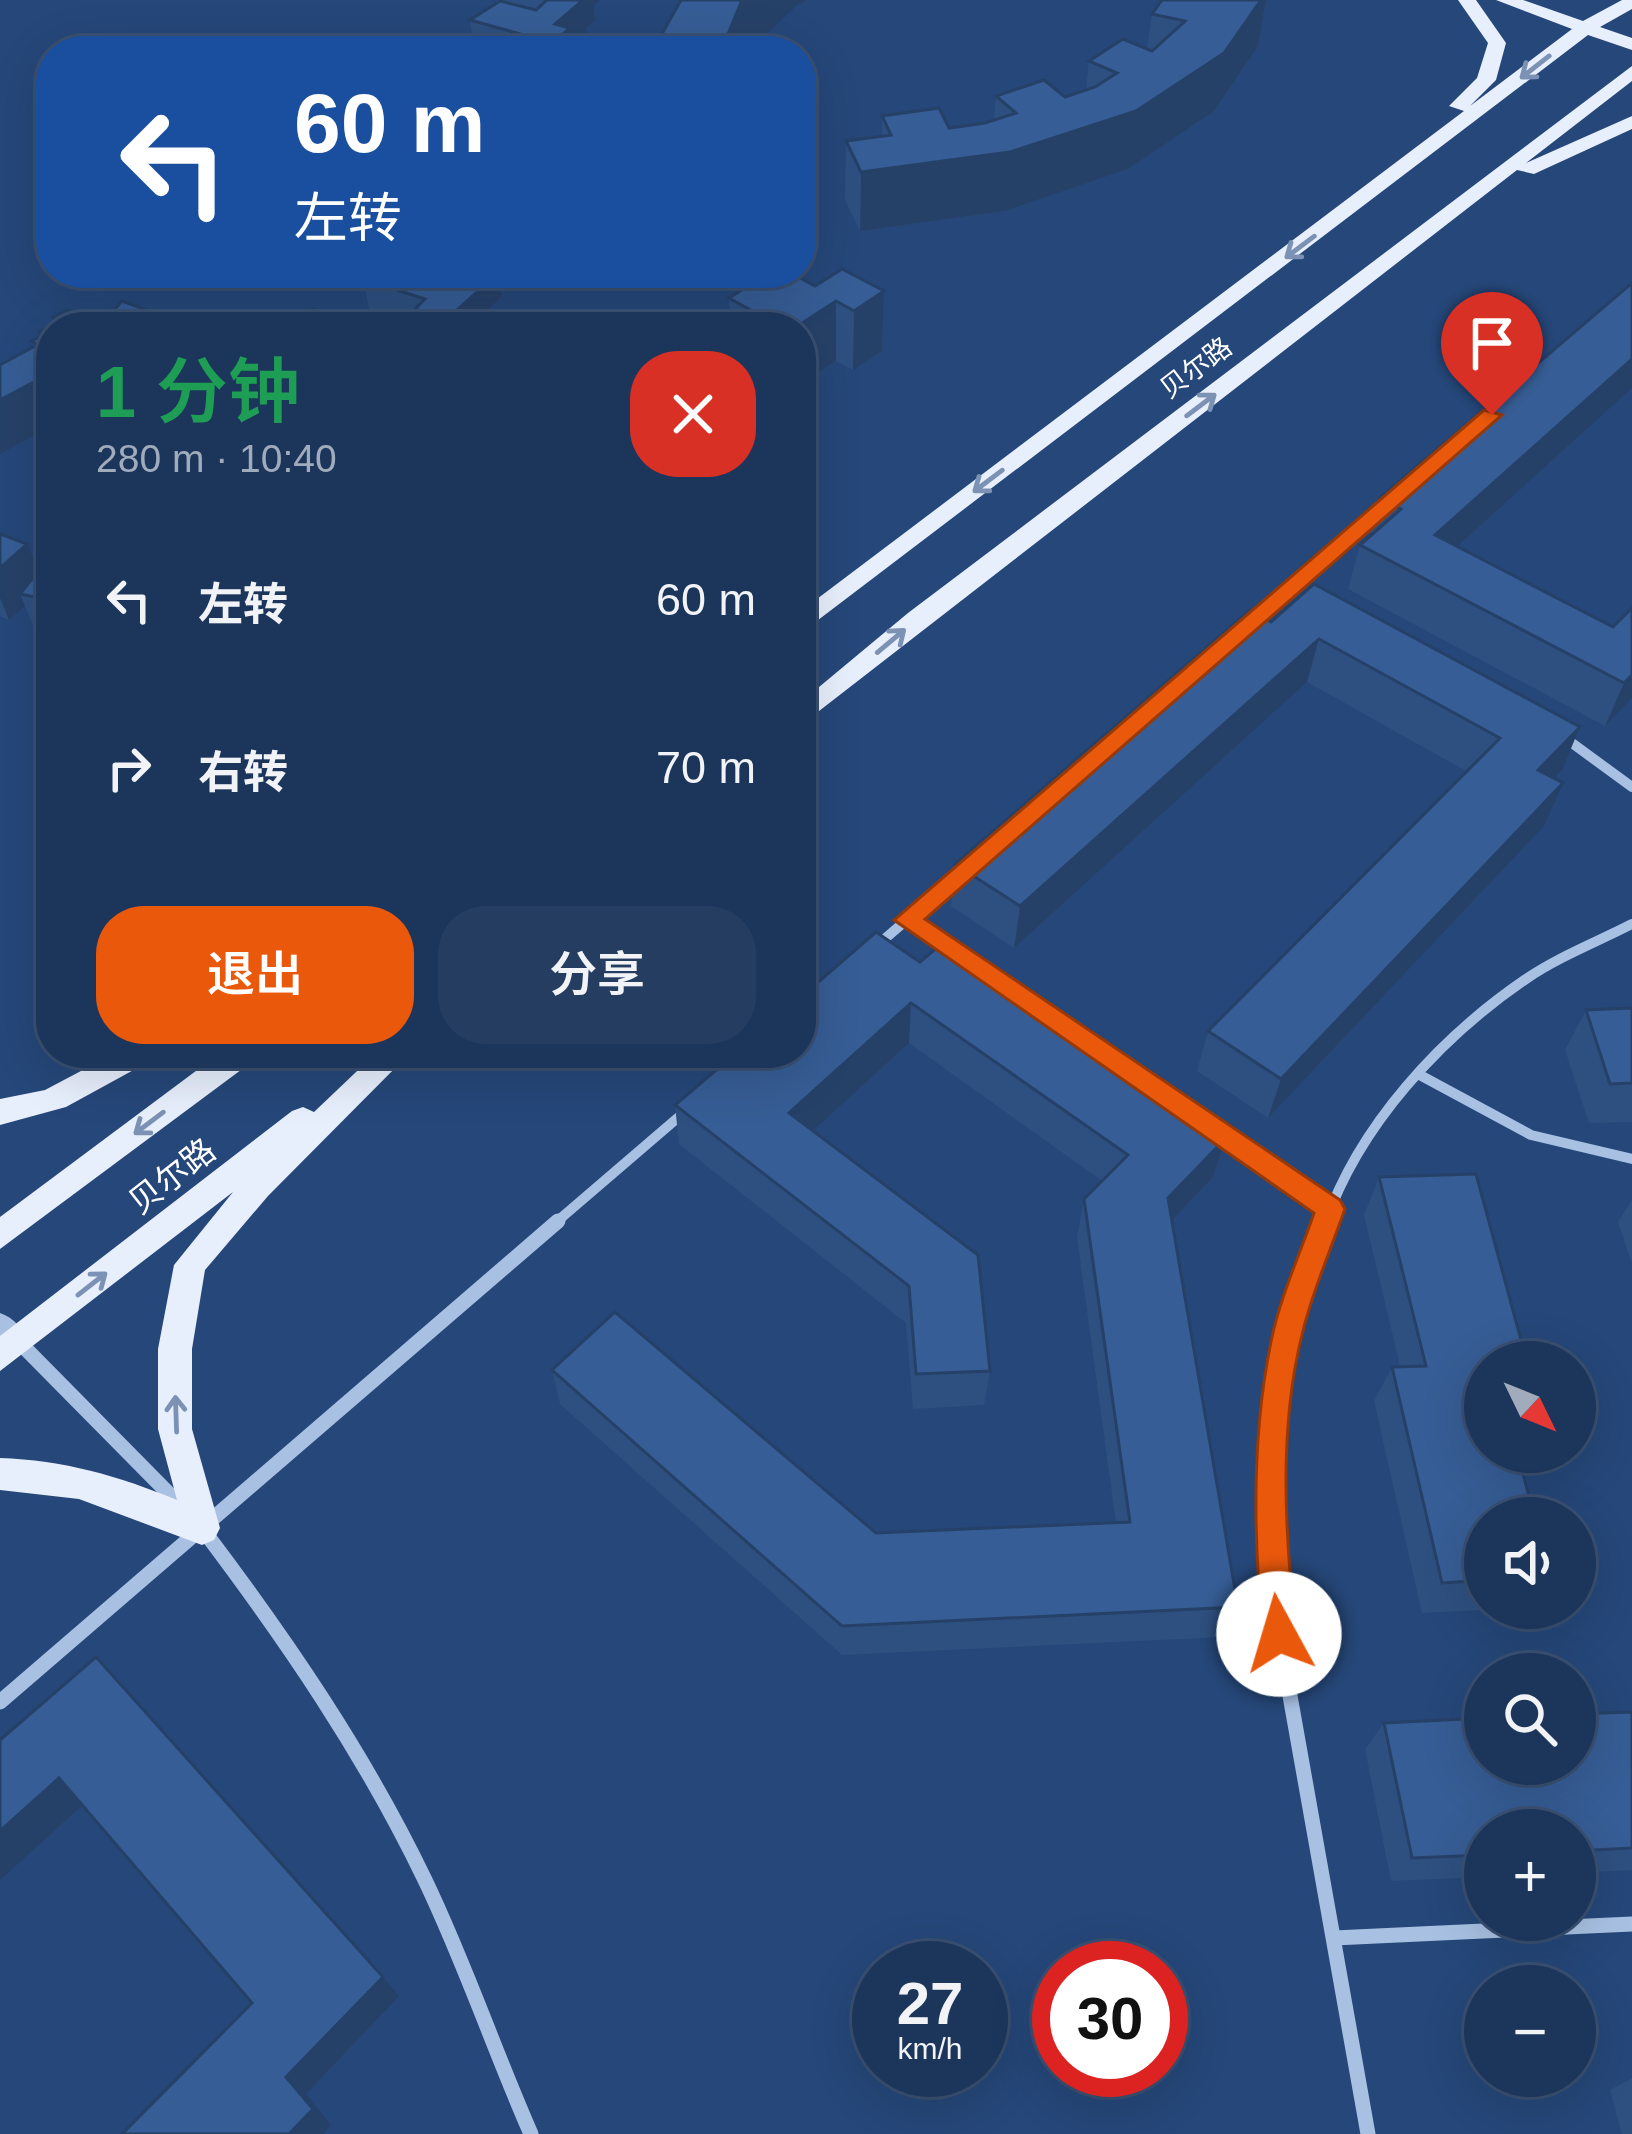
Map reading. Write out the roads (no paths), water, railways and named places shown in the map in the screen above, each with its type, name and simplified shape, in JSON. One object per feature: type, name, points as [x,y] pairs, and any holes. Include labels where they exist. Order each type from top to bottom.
[{"type":"main road","points":[[1393,176],[1486,80],[1497,43],[1467,0]]},
{"type":"main road","points":[[1505,0],[1632,44]]},
{"type":"main road","name":"贝尔路","points":[[816,613],[1588,26],[1632,2]]},
{"type":"main road","name":"贝尔路","points":[[816,703],[917,619],[1632,72]]},
{"type":"main road","points":[[1472,196],[1632,122]]},
{"type":"main road","points":[[0,1112],[91,1084],[116,1068]]},
{"type":"main road","name":"贝尔路","points":[[0,1235],[222,1068]]},
{"type":"main road","name":"贝尔路","points":[[6,1340],[372,1068]]},
{"type":"main road","points":[[202,1528],[175,1429],[175,1349],[190,1265],[257,1187],[377,1068]]},
{"type":"main road","points":[[0,1474],[47,1473],[119,1491],[202,1528]]},
{"type":"street","points":[[1238,634],[1396,497]]},
{"type":"street","points":[[1290,589],[1311,600]]},
{"type":"street","points":[[1542,725],[1584,748],[1632,788]]},
{"type":"street","points":[[854,965],[976,860]]},
{"type":"street","points":[[907,920],[1330,1209]]},
{"type":"street","points":[[1368,2134],[1279,1634],[1270,1473],[1288,1331],[1330,1209],[1356,1160],[1418,1074],[1508,994],[1557,961],[1632,924]]},
{"type":"street","points":[[1418,1074],[1531,1135],[1632,1159]]},
{"type":"street","points":[[0,1702],[699,1099]]},
{"type":"street","points":[[6,1340],[202,1528],[286,1638],[372,1773],[448,1930],[531,2134]]},
{"type":"street","points":[[1334,1938],[1632,1924]]}]
